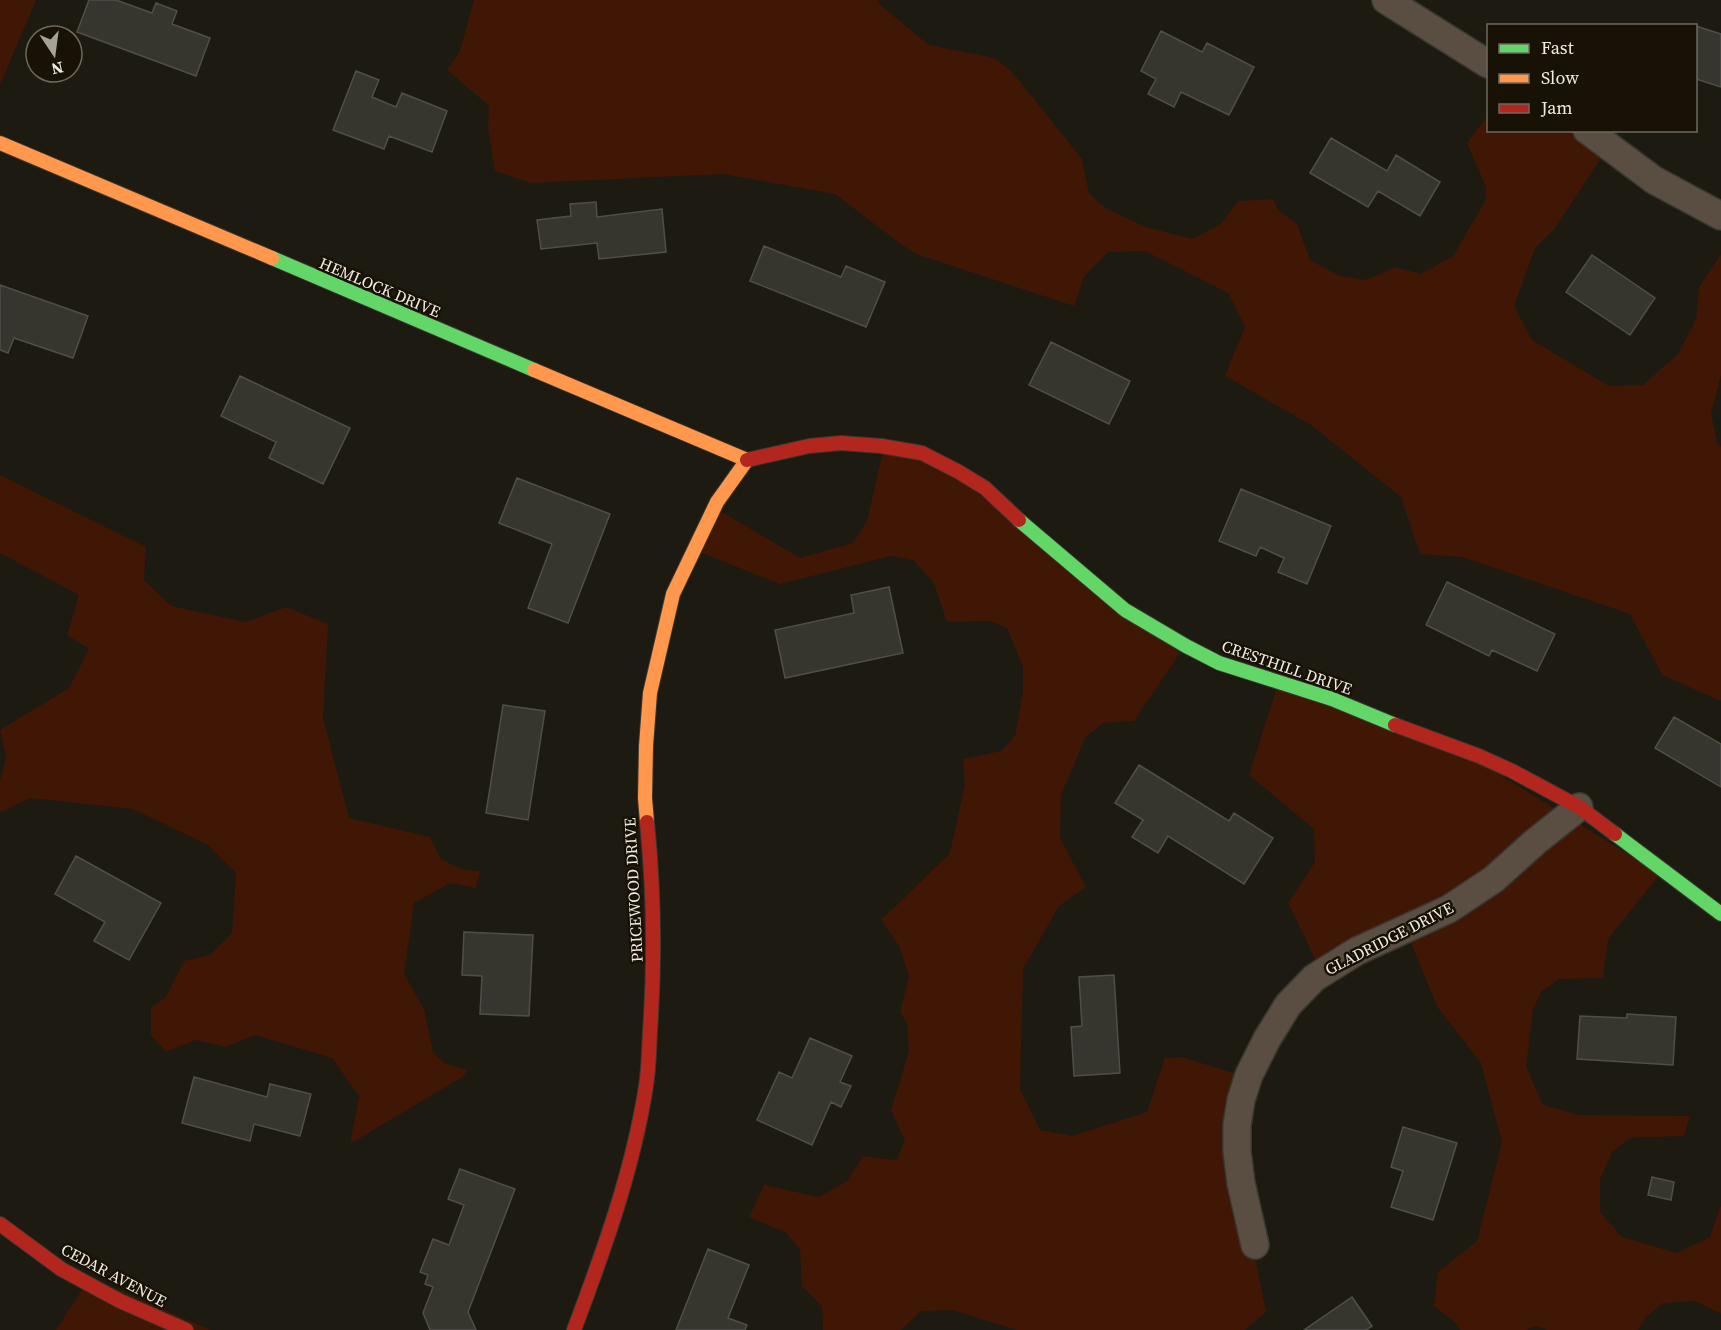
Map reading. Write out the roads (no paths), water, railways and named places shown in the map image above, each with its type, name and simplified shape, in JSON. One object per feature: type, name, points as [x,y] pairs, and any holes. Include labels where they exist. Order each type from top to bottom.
[{"type":"street","points":[[1386,0],[1487,63]]},
{"type":"street","points":[[1590,132],[1654,180],[1721,216]]},
{"type":"street","name":"HEMLOCK DRIVE","points":[[0,143],[747,460]]},
{"type":"street","name":"CRESTHILL DRIVE","points":[[747,460],[809,446],[841,443],[881,446],[922,453],[985,488],[1125,610],[1186,646],[1219,663],[1332,699],[1479,756],[1532,781],[1579,807],[1721,914]]},
{"type":"street","name":"PRICEWOOD DRIVE","points":[[574,1330],[624,1187],[646,1085],[653,990],[652,880],[645,798],[650,693],[673,594],[717,502],[747,460]]},
{"type":"street","name":"GLADRIDGE DRIVE","points":[[1255,1245],[1241,1183],[1237,1125],[1241,1100],[1249,1075],[1288,1005],[1314,978],[1357,951],[1449,909],[1494,879],[1579,807]]},
{"type":"street","name":"CEDAR AVENUE","points":[[0,1224],[61,1269],[120,1301],[186,1330]]}]
